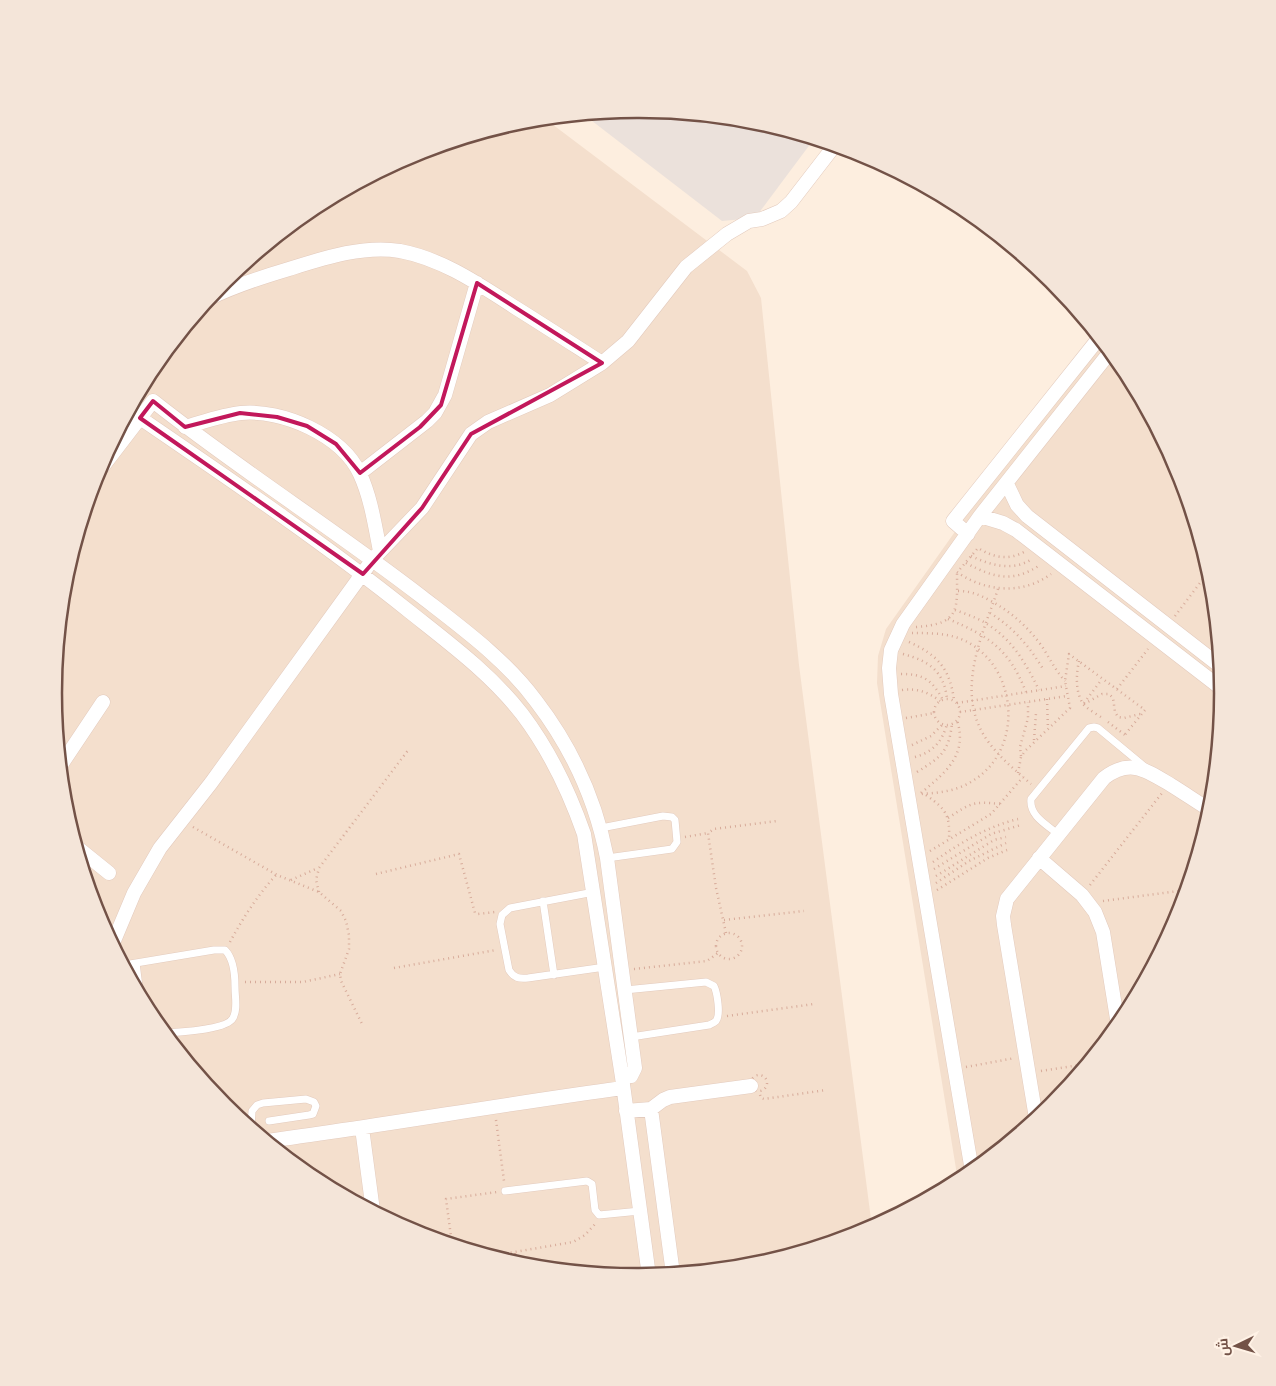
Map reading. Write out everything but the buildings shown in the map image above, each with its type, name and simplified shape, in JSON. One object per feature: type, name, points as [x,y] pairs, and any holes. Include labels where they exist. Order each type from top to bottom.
[{"type":"street","points":[[116,935],[130,901],[160,848],[211,784],[376,555],[422,508],[471,434],[488,422],[550,395],[602,363],[628,341],[686,267],[720,239],[749,221],[762,220],[781,211],[791,202],[831,151]]},
{"type":"street","points":[[227,290],[248,281],[322,259],[356,252],[376,250],[399,251],[418,255],[440,264],[477,283],[602,363]]},
{"type":"street","points":[[360,473],[420,427],[441,405],[477,283]]},
{"type":"street","points":[[968,534],[953,521],[1095,343]]},
{"type":"street","points":[[971,1163],[922,879],[914,795],[906,779],[891,694],[889,676],[891,650],[980,516],[1106,358]]},
{"type":"street","points":[[135,414],[153,401],[185,427],[376,555],[516,676],[536,700],[567,747],[588,792],[601,828],[607,858],[631,1037],[634,1071],[631,1076],[623,1082],[494,1106],[362,1128],[276,1140]]},
{"type":"street","points":[[185,427],[240,414],[254,413],[308,426],[336,444],[360,473],[368,498],[376,555]]},
{"type":"street","points":[[135,414],[228,477],[363,574],[475,665],[521,712],[550,756],[575,807],[584,834],[623,1082],[648,1268]]},
{"type":"street","points":[[1007,484],[1017,505],[1027,516],[1212,660]]},
{"type":"street","points":[[980,516],[1003,523],[1016,530],[1213,682]]},
{"type":"street","points":[[1016,530],[1027,516]]},
{"type":"street","points":[[66,757],[103,702]]},
{"type":"street","points":[[1035,1110],[1003,916],[1008,899],[1058,834],[1104,778],[1112,772],[1130,767],[1149,771],[1202,805]]},
{"type":"street","points":[[86,854],[109,873]]},
{"type":"street","points":[[1039,858],[1085,899],[1098,917],[1116,1014]]},
{"type":"street","points":[[626,1111],[651,1109],[666,1098],[755,1089]]},
{"type":"street","points":[[651,1109],[672,1267]]},
{"type":"street","points":[[362,1128],[372,1203]]},
{"type":"lane","points":[[1058,834],[1034,815],[1031,810],[1031,799],[1089,728],[1098,728],[1149,771]]},
{"type":"lane","points":[[601,828],[668,816],[675,820],[677,842],[672,849],[607,858]]},
{"type":"lane","points":[[594,892],[515,906],[506,910],[500,919],[509,970],[512,976],[517,978],[554,975],[606,967]]},
{"type":"lane","points":[[543,901],[554,975]]},
{"type":"lane","points":[[131,964],[214,950],[225,950],[231,960],[235,982],[236,1009],[232,1020],[229,1023],[214,1027],[173,1032]]},
{"type":"lane","points":[[136,963],[138,977]]},
{"type":"lane","points":[[625,990],[702,982],[710,983],[716,990],[718,1017],[709,1026],[631,1037]]},
{"type":"lane","points":[[252,1119],[252,1111],[257,1105],[263,1103],[306,1099],[314,1102],[316,1106],[313,1114],[269,1121]]},
{"type":"lane","points":[[505,1191],[590,1182],[593,1186],[597,1214],[602,1216],[640,1211]]},
{"type":"path","points":[[952,579],[978,548],[998,558],[1009,558],[1018,555],[1048,555]]},
{"type":"path","points":[[971,556],[986,563],[1008,566],[1048,555]]},
{"type":"path","points":[[966,562],[980,571],[1007,577],[1033,570],[1048,555]]},
{"type":"path","points":[[957,572],[974,582],[998,589],[1016,588],[1033,584],[1049,576],[1048,555]]},
{"type":"path","points":[[902,635],[915,628],[937,624],[948,619],[957,604],[957,572]]},
{"type":"path","points":[[1168,626],[1202,581]]},
{"type":"path","points":[[998,589],[977,648],[973,667],[974,710],[982,733],[998,755],[1038,790]]},
{"type":"path","points":[[958,591],[972,592],[1006,609],[1028,630],[1065,681]]},
{"type":"path","points":[[955,610],[986,623],[1014,646],[1027,665],[1039,690]]},
{"type":"path","points":[[990,613],[1021,638],[1031,649],[1043,670]]},
{"type":"path","points":[[948,619],[982,635],[1007,656],[1018,673],[1026,692]]},
{"type":"path","points":[[915,628],[920,621]]},
{"type":"path","points":[[902,635],[943,634],[953,636],[977,648],[996,668],[1009,705],[1006,734],[998,755],[990,766],[973,781],[952,790],[914,795]]},
{"type":"path","points":[[902,635],[942,665],[948,673],[954,700],[960,712],[957,720],[961,737],[960,747],[953,760],[942,776],[914,795]]},
{"type":"path","points":[[1117,689],[1156,638]]},
{"type":"path","points":[[891,650],[930,664],[945,684],[947,699]]},
{"type":"path","points":[[1021,757],[1034,741],[1070,708],[1065,681],[1069,654],[1145,710],[1118,744]]},
{"type":"path","points":[[1079,661],[1076,680],[1084,704],[1125,735]]},
{"type":"path","points":[[889,676],[911,674],[926,678],[935,687],[941,700]]},
{"type":"path","points":[[1084,704],[1102,678]]},
{"type":"path","points":[[957,704],[1066,686]]},
{"type":"path","points":[[891,694],[908,689],[917,690],[941,700],[954,700]]},
{"type":"path","points":[[1084,704],[1102,694],[1109,694],[1113,698],[1115,712],[1118,717],[1124,718],[1142,714]]},
{"type":"path","points":[[960,712],[1068,695]]},
{"type":"path","points":[[1047,699],[1048,729]]},
{"type":"path","points":[[941,700],[934,713],[936,718],[945,724]]},
{"type":"path","points":[[1018,773],[1021,757],[1020,747],[1028,718],[1028,702]]},
{"type":"path","points":[[1034,741],[1036,712]]},
{"type":"path","points":[[896,720],[934,713]]},
{"type":"path","points":[[901,752],[924,741],[945,724],[957,720]]},
{"type":"path","points":[[906,779],[932,763],[943,753],[949,744],[952,723]]},
{"type":"path","points":[[901,752],[924,755],[933,750],[940,743],[944,734],[945,724]]},
{"type":"path","points":[[319,892],[316,880],[319,868],[409,750]]},
{"type":"path","points":[[922,879],[949,841],[991,814],[1023,776]]},
{"type":"path","points":[[1085,899],[1169,784]]},
{"type":"path","points":[[925,794],[944,809],[948,818],[949,841]]},
{"type":"path","points":[[948,818],[976,802],[1000,804]]},
{"type":"path","points":[[922,879],[979,832],[998,824],[1018,819]]},
{"type":"path","points":[[181,820],[277,875],[319,892],[341,911],[346,920],[349,949],[340,974],[344,989],[362,1024]]},
{"type":"path","points":[[677,838],[708,833],[714,829],[777,821]]},
{"type":"path","points":[[922,879],[962,850],[991,834],[1021,825]]},
{"type":"path","points":[[708,833],[716,888],[726,933]]},
{"type":"path","points":[[922,879],[982,846],[1006,837]]},
{"type":"path","points":[[922,879],[969,861],[1006,843]]},
{"type":"path","points":[[922,879],[1007,850]]},
{"type":"path","points":[[376,874],[459,854],[475,912],[478,914],[506,910]]},
{"type":"path","points":[[290,880],[319,868]]},
{"type":"path","points":[[225,950],[252,904],[262,890],[277,875]]},
{"type":"path","points":[[1085,899],[1178,891]]},
{"type":"path","points":[[724,920],[804,911]]},
{"type":"path","points":[[726,933],[731,933],[740,939],[741,948],[736,957],[731,959],[721,957],[716,943],[721,935],[726,933]]},
{"type":"path","points":[[394,968],[505,949]]},
{"type":"path","points":[[622,970],[707,961],[718,953]]},
{"type":"path","points":[[235,982],[303,982],[340,974]]},
{"type":"path","points":[[718,1017],[814,1004]]},
{"type":"path","points":[[954,1069],[1026,1056]]},
{"type":"path","points":[[1029,1073],[1076,1066]]},
{"type":"path","points":[[755,1089],[761,1098],[764,1099],[826,1090]]},
{"type":"path","points":[[451,1237],[446,1199],[505,1191],[494,1106]]},
{"type":"path","points":[[510,1254],[573,1242],[585,1236],[602,1216]]},
{"type":"highlighted area","points":[[477,283],[602,363],[471,434],[422,508],[363,574],[140,418],[153,401],[185,427],[240,413],[277,417],[307,426],[336,444],[360,473],[420,427],[441,405]]},
{"type":"shaded area","points":[[638,118],[713,122],[787,137],[810,144],[755,218],[722,221],[590,120]]},
{"type":"shaded area","points":[[552,124],[747,271],[761,298],[799,665],[871,1219],[823,1238],[787,1249],[713,1264],[676,1267],[600,1267],[563,1264],[489,1249],[418,1225],[383,1209],[318,1172],[288,1150],[231,1100],[205,1072],[159,1013],[140,981],[106,913],[93,878],[82,842],[67,768],[62,693],[64,655],[67,618],[82,544],[106,473],[122,438],[159,373],[181,343],[231,286],[259,260],[318,214],[350,195],[418,161],[453,148],[489,137]]},
{"type":"shaded area","points":[[1098,347],[1117,373],[1154,438],[1183,508],[1194,544],[1209,618],[1214,693],[1209,768],[1194,842],[1170,913],[1154,948],[1117,1013],[1071,1072],[1017,1126],[957,1173],[877,683],[878,656],[886,629],[981,495]]}]
